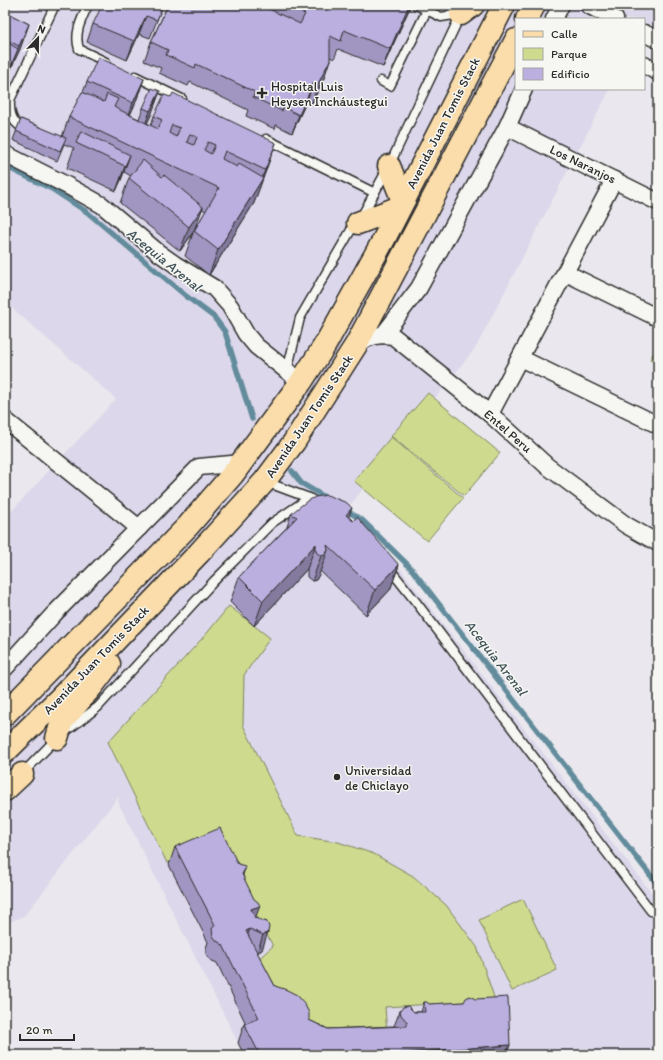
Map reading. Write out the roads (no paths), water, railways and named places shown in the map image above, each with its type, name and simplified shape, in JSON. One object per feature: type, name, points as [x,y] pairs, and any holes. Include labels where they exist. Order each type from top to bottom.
[{"type":"main road","name":"Avenida Juan Tomis Stack","points":[[5,714],[188,526],[242,463],[294,377],[325,345],[402,204],[504,5]]},
{"type":"main road","points":[[528,18],[534,5]]},
{"type":"main road","name":"Avenida Juan Tomis Stack","points":[[5,752],[199,554],[264,482],[298,436],[356,345],[515,42]]},
{"type":"main road","points":[[358,222],[402,204],[389,166]]},
{"type":"main road","points":[[57,738],[62,721],[93,686],[145,610]]},
{"type":"main road","points":[[5,790],[22,774]]},
{"type":"street","points":[[555,18],[561,5]]},
{"type":"street","points":[[588,5],[613,18]]},
{"type":"street","points":[[645,34],[658,40]]},
{"type":"street","points":[[645,66],[658,72]]},
{"type":"street","points":[[356,345],[367,337],[383,335],[419,288],[508,127],[524,90]]},
{"type":"street","name":"Los Naranjos","points":[[508,127],[658,202]]},
{"type":"street","points":[[5,154],[102,205],[159,253],[214,288],[230,306],[240,325],[251,340],[294,377]]},
{"type":"street","points":[[490,414],[614,180]]},
{"type":"street","points":[[566,273],[658,318]]},
{"type":"street","name":"Entel Peru","points":[[383,335],[393,336],[490,414],[553,470],[626,525],[658,543]]},
{"type":"street","points":[[520,358],[658,425]]},
{"type":"street","points":[[5,420],[139,528]]},
{"type":"street","points":[[5,668],[54,614],[199,467],[242,463]]},
{"type":"lane","points":[[28,132],[18,127],[12,118],[9,110],[10,100],[55,5]]},
{"type":"lane","points":[[88,5],[78,26],[77,42],[80,49],[115,66]]},
{"type":"lane","points":[[416,5],[441,17],[467,8]]},
{"type":"lane","points":[[294,377],[300,318],[351,230],[358,222],[375,193],[467,8]]},
{"type":"lane","points":[[381,81],[390,86],[427,10]]},
{"type":"lane","points":[[130,73],[187,101]]},
{"type":"lane","points":[[259,136],[375,193]]},
{"type":"lane","points":[[264,482],[309,498],[329,510]]},
{"type":"lane","points":[[22,774],[57,738],[98,707],[214,581],[272,523],[309,498]]},
{"type":"lane","points":[[382,559],[651,911]]},
{"type":"waterway","name":"Acequia Arenal","points":[[5,166],[52,189],[87,212],[186,296],[214,317],[225,332],[252,419]]},
{"type":"waterway","name":"Acequia Arenal","points":[[292,471],[301,483],[328,499]]},
{"type":"waterway","name":"Acequia Arenal","points":[[344,509],[362,520],[410,567],[658,885]]},
{"type":"place","name":"Hospital Luis Heysen Incháustegui","points":[[262,93]]},
{"type":"place","name":"Universidad de Chiclayo","points":[[337,777]]}]
